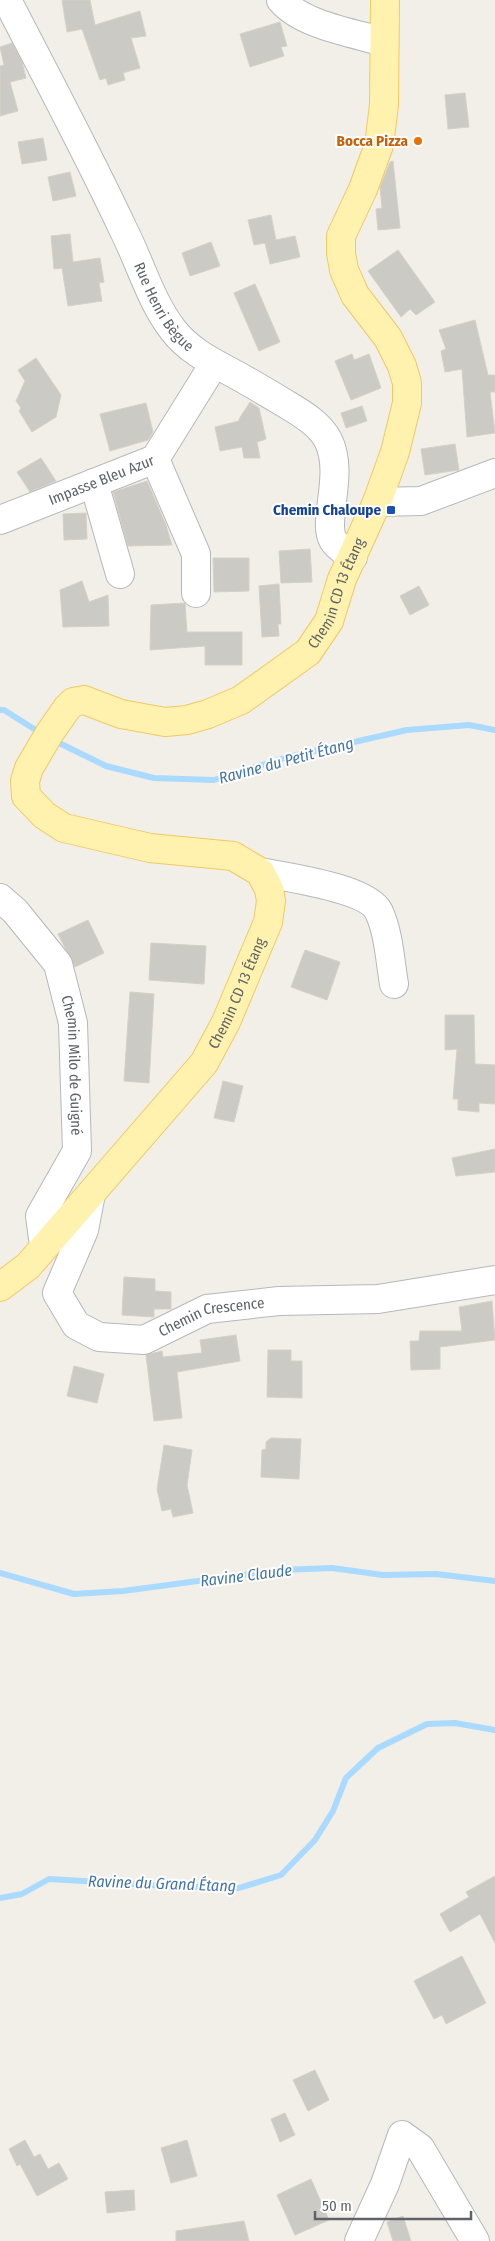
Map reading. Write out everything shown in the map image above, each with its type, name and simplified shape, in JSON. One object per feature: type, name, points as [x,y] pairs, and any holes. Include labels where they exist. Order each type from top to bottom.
[{"type":"main road","name":"Chemin CD 13 Étang","points":[[0,1287],[28,1266],[170,1104],[214,1048],[268,922],[270,911],[269,889],[260,872],[233,856],[150,848],[64,828],[44,814],[26,796],[26,781],[29,768],[67,708],[73,702],[84,700],[121,714],[165,722],[194,718],[241,700],[308,652],[328,621],[334,599],[377,502],[395,452],[407,403],[407,383],[402,366],[388,338],[355,295],[344,270],[341,253],[341,236],[363,189],[379,145],[384,105],[385,0]]},
{"type":"street","name":"Rue Henri Bègue","points":[[7,0],[124,230],[151,292],[172,329],[188,346],[214,364],[239,376],[308,417],[328,439],[334,457],[336,479],[330,528],[333,540],[342,550],[353,557]]},
{"type":"street","points":[[280,0],[287,8],[318,23],[384,42]]},
{"type":"street","name":"Impasse Bleu Azur","points":[[0,520],[155,459],[214,364]]},
{"type":"street","points":[[155,459],[196,554],[196,593]]},
{"type":"street","points":[[377,502],[421,502],[495,472]]},
{"type":"street","points":[[94,483],[120,574]]},
{"type":"street","points":[[260,872],[332,886],[360,897],[378,910],[387,942],[394,984]]},
{"type":"street","name":"Chemin Milo de Guigné","points":[[0,898],[15,911],[58,964],[73,1023],[77,1151],[40,1216],[44,1246]]},
{"type":"street","name":"Chemin Crescence","points":[[90,1194],[84,1230],[57,1293],[76,1325],[99,1337],[144,1340],[207,1309],[279,1301],[378,1299],[495,1280]]},
{"type":"street","points":[[359,2241],[385,2184],[402,2135],[420,2148],[475,2241]]},
{"type":"building","points":[[62,0],[90,0],[95,25],[140,11],[146,36],[131,38],[140,68],[123,73],[125,80],[108,85],[106,78],[100,80],[82,29],[67,32]]},
{"type":"building","points":[[280,22],[287,46],[281,47],[284,56],[250,67],[240,34]]},
{"type":"building","points":[[12,43],[22,62],[26,78],[10,82],[18,111],[0,116],[0,66],[4,65],[0,47]]},
{"type":"building","points":[[465,93],[469,127],[448,129],[445,95]]},
{"type":"building","points":[[43,138],[47,160],[22,164],[18,142]]},
{"type":"building","points":[[393,161],[400,228],[378,230],[376,209],[382,208],[380,187],[390,162]]},
{"type":"building","points":[[70,172],[76,196],[53,201],[48,177]]},
{"type":"building","points":[[271,215],[276,240],[295,236],[300,257],[270,264],[265,243],[254,245],[248,220]]},
{"type":"building","points":[[70,234],[73,262],[100,258],[104,282],[99,283],[102,301],[68,306],[62,268],[54,269],[51,236]]},
{"type":"building","points":[[211,242],[220,266],[190,276],[182,253]]},
{"type":"building","points":[[398,250],[435,302],[416,315],[410,309],[401,317],[368,271]]},
{"type":"building","points":[[255,284],[280,342],[259,351],[234,293]]},
{"type":"building","points":[[475,320],[488,375],[495,375],[495,392],[490,392],[495,433],[467,437],[462,369],[445,372],[441,351],[446,349],[439,330]]},
{"type":"building","points":[[352,354],[354,360],[369,354],[381,388],[351,400],[335,361]]},
{"type":"building","points":[[36,358],[61,395],[56,417],[32,432],[19,411],[21,408],[16,401],[25,381],[18,370]]},
{"type":"building","points":[[250,402],[259,408],[266,439],[257,442],[260,458],[244,458],[242,447],[220,451],[215,427],[239,421]]},
{"type":"building","points":[[146,403],[153,432],[148,440],[110,451],[100,414]]},
{"type":"building","points":[[362,406],[367,421],[346,428],[341,413]]},
{"type":"building","points":[[455,444],[459,470],[425,475],[421,449]]},
{"type":"building","points":[[41,458],[56,481],[30,492],[17,472]]},
{"type":"building","points":[[147,481],[166,525],[172,545],[128,546],[113,492]]},
{"type":"building","points":[[86,513],[87,539],[64,540],[63,514]]},
{"type":"building","points":[[310,549],[312,582],[281,583],[279,551]]},
{"type":"building","points":[[213,558],[249,558],[249,591],[214,592]]},
{"type":"building","points":[[82,581],[89,602],[108,595],[109,626],[63,627],[60,590]]},
{"type":"building","points":[[279,584],[281,624],[278,624],[279,636],[262,637],[259,586]]},
{"type":"building","points":[[419,586],[429,605],[410,615],[400,596]]},
{"type":"building","points":[[185,603],[187,632],[242,632],[242,665],[205,665],[205,646],[150,650],[151,605]]},
{"type":"building","points":[[88,920],[104,953],[75,967],[58,934]]},
{"type":"building","points":[[151,943],[206,946],[204,984],[149,980]]},
{"type":"building","points":[[305,950],[340,962],[327,1000],[291,987]]},
{"type":"building","points":[[130,992],[154,994],[149,1083],[124,1081]]},
{"type":"building","points":[[445,1015],[474,1015],[475,1064],[495,1065],[495,1104],[479,1103],[479,1112],[458,1110],[458,1099],[453,1099],[457,1049],[445,1050]]},
{"type":"building","points":[[223,1081],[243,1086],[234,1122],[214,1118]]},
{"type":"building","points":[[495,1149],[495,1172],[456,1176],[452,1158]]},
{"type":"building","points":[[124,1277],[155,1279],[155,1291],[171,1292],[171,1309],[154,1309],[154,1317],[122,1315]]},
{"type":"building","points":[[492,1301],[495,1340],[440,1347],[440,1369],[411,1370],[410,1341],[419,1341],[420,1331],[462,1331],[459,1307]]},
{"type":"building","points":[[236,1335],[240,1361],[177,1372],[182,1418],[154,1421],[146,1355],[162,1351],[163,1357],[202,1353],[200,1340]]},
{"type":"building","points":[[268,1350],[291,1350],[291,1361],[302,1361],[302,1398],[267,1397]]},
{"type":"building","points":[[74,1366],[104,1374],[97,1403],[67,1396]]},
{"type":"building","points":[[271,1438],[301,1439],[299,1479],[261,1477],[262,1450],[266,1449],[266,1442]]},
{"type":"building","points":[[164,1445],[192,1450],[187,1485],[193,1513],[173,1517],[171,1509],[162,1511],[157,1489]]},
{"type":"building","points":[[495,1876],[495,1943],[480,1914],[450,1932],[440,1914],[469,1897],[466,1892]]},
{"type":"building","points":[[462,1956],[486,2003],[446,2024],[442,2015],[434,2019],[414,1981]]},
{"type":"building","points":[[315,2070],[329,2100],[308,2111],[293,2080]]},
{"type":"building","points":[[285,2113],[295,2135],[280,2142],[271,2119]]},
{"type":"building","points":[[25,2140],[34,2157],[40,2154],[48,2169],[59,2163],[68,2179],[37,2196],[20,2164],[17,2166],[9,2149]]},
{"type":"building","points":[[187,2140],[197,2176],[171,2183],[161,2148]]},
{"type":"building","points":[[311,2179],[329,2220],[295,2235],[277,2195]]},
{"type":"building","points":[[134,2190],[135,2210],[107,2213],[105,2192]]},
{"type":"building","points":[[403,2216],[411,2241],[393,2241],[387,2222]]},
{"type":"building","points":[[244,2221],[249,2241],[176,2241],[176,2231]]},
{"type":"waterway","name":"Ravine du Petit Étang","points":[[0,710],[4,710],[42,734]]},
{"type":"waterway","name":"Ravine du Petit Étang","points":[[53,740],[106,766],[154,778],[214,780],[288,757],[407,730],[469,725],[495,730]]},
{"type":"waterway","name":"Ravine Claude","points":[[0,1573],[74,1594],[123,1591],[280,1570],[332,1568],[383,1575],[436,1574],[495,1581]]},
{"type":"waterway","name":"Ravine du Grand Étang","points":[[0,1898],[22,1894],[49,1879],[239,1888],[281,1875],[315,1840],[333,1811],[346,1778],[378,1748],[427,1724],[455,1723],[495,1730]]},
{"type":"place","name":"Bocca Pizza","points":[[418,141]]},
{"type":"place","name":"Chemin Chaloupe","points":[[391,510]]}]
